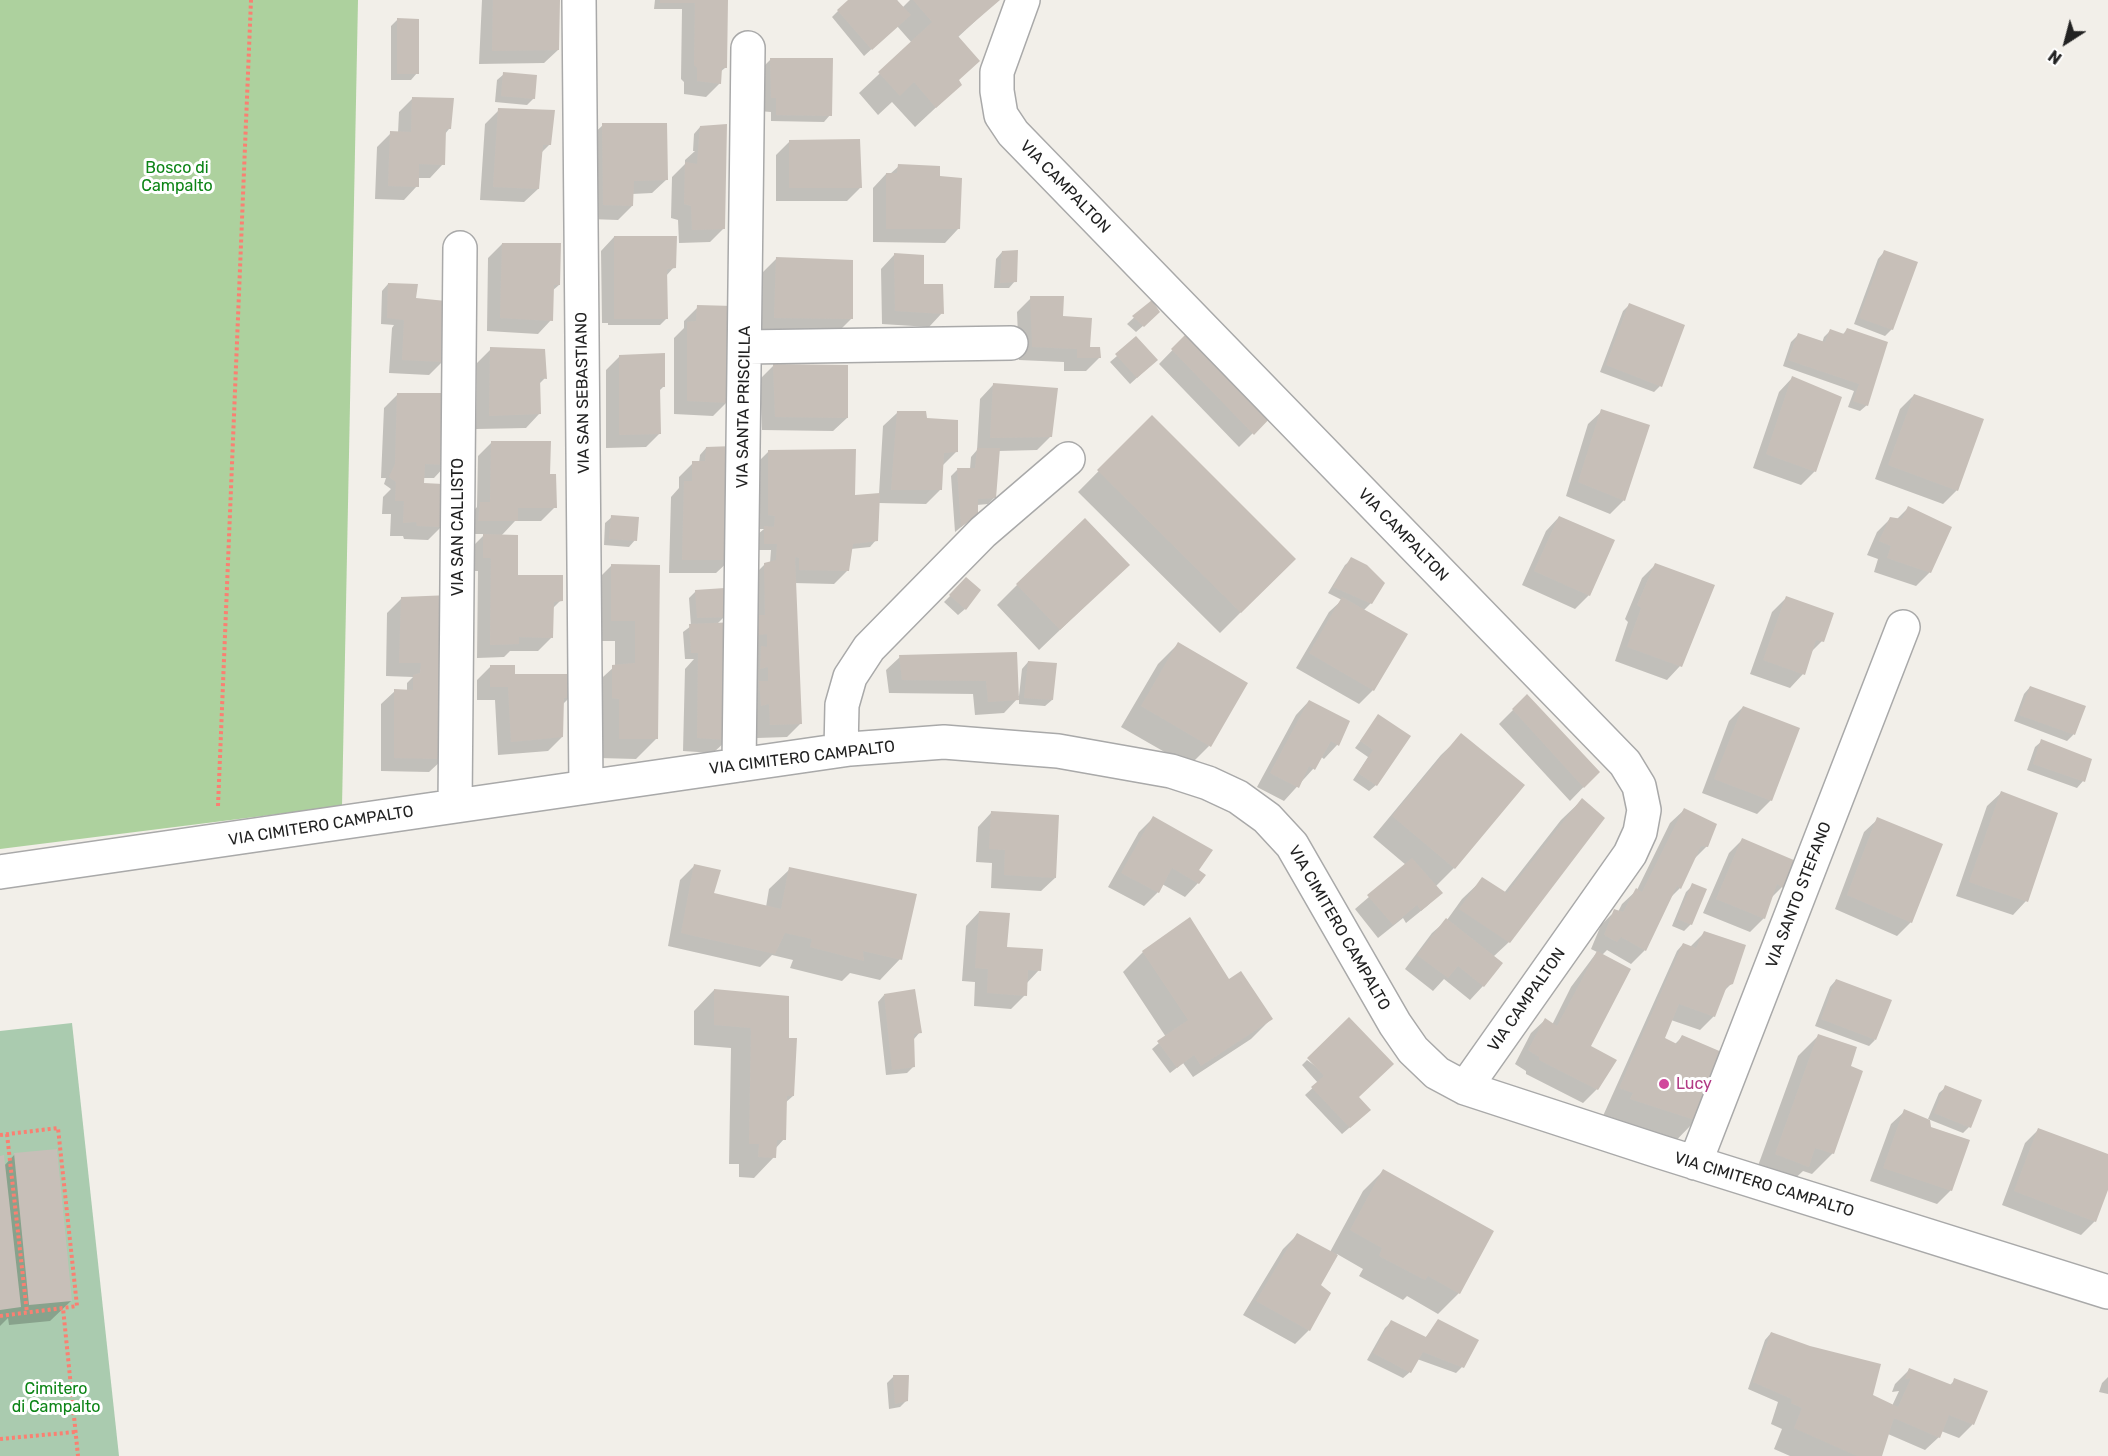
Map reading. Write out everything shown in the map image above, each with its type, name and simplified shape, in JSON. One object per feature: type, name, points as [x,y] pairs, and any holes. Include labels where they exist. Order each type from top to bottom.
[{"type":"street","name":"VIA SAN SEBASTIANO","points":[[579,0],[586,787]]},
{"type":"street","name":"VIA CAMPALTON","points":[[1023,0],[997,72],[1001,115],[1013,133],[1625,763],[1640,786],[1644,810],[1640,832],[1630,854],[1465,1088]]},
{"type":"street","name":"VIA SANTA PRISCILLA","points":[[739,765],[748,48]]},
{"type":"street","name":"VIA SAN CALLISTO","points":[[455,806],[460,248]]},
{"type":"street","points":[[745,347],[1011,343]]},
{"type":"street","points":[[841,750],[842,705],[850,677],[869,648],[982,532],[1068,459]]},
{"type":"street","name":"VIA SANTO STEFANO","points":[[1695,1163],[1903,627]]},
{"type":"street","name":"VIA CIMITERO CAMPALTO","points":[[0,872],[841,750],[944,742],[1058,751],[1171,771],[1208,783],[1238,797],[1267,818],[1292,845],[1395,1024],[1413,1050],[1437,1073],[1465,1088],[1695,1163],[2108,1292]]},
{"type":"path","points":[[217,842],[251,0]]},
{"type":"path","points":[[0,1135],[58,1128],[78,1306],[0,1316]]},
{"type":"path","points":[[7,1134],[27,1313]]},
{"type":"path","points":[[63,1308],[78,1456]]},
{"type":"path","points":[[0,1439],[75,1432]]},
{"type":"green space","name":"Bosco di Campalto","points":[[0,0],[358,0],[342,806],[0,849]]},
{"type":"green space","name":"Cimitero di Campalto","points":[[72,1023],[119,1456],[0,1456],[0,1031]]},
{"type":"building","points":[[493,0],[560,0],[559,50],[492,51]]},
{"type":"building","points":[[660,0],[728,0],[727,68],[722,68],[721,84],[697,81],[697,68],[694,65],[695,3],[660,3]]},
{"type":"building","points":[[848,0],[897,0],[911,15],[872,50],[837,10]]},
{"type":"building","points":[[913,0],[1000,0],[958,36],[980,61],[959,80],[962,85],[936,108],[914,82],[900,96],[878,72],[932,22]]},
{"type":"building","points":[[397,18],[419,19],[419,74],[397,74]]},
{"type":"building","points":[[770,58],[833,58],[832,116],[776,115],[776,98],[771,98]]},
{"type":"building","points":[[503,72],[537,75],[535,99],[501,96]]},
{"type":"building","points":[[412,97],[454,98],[451,129],[446,129],[445,165],[419,164],[419,187],[388,186],[390,131],[411,132]]},
{"type":"building","points":[[498,108],[555,110],[551,145],[543,145],[539,189],[493,187]]},
{"type":"building","points":[[602,123],[667,123],[668,180],[634,181],[633,206],[603,205]]},
{"type":"building","points":[[727,124],[725,229],[692,230],[691,206],[684,204],[685,162],[697,164],[700,126]]},
{"type":"building","points":[[860,139],[862,188],[789,188],[789,140]]},
{"type":"building","points":[[898,164],[940,166],[940,176],[962,178],[960,229],[886,229],[886,173],[897,173]]},
{"type":"building","points":[[614,236],[677,236],[676,268],[667,269],[668,319],[614,319]]},
{"type":"building","points":[[502,243],[561,243],[560,285],[554,285],[553,321],[500,318]]},
{"type":"building","points":[[1018,250],[1017,282],[1000,283],[1002,251]]},
{"type":"building","points":[[1884,250],[1918,262],[1893,330],[1859,318]]},
{"type":"building","points":[[894,253],[924,255],[924,284],[943,284],[944,314],[895,311]]},
{"type":"building","points":[[776,257],[853,260],[853,319],[774,318]]},
{"type":"building","points":[[388,283],[418,284],[416,298],[446,301],[444,362],[402,360],[404,320],[387,318]]},
{"type":"building","points":[[1030,296],[1064,296],[1063,316],[1092,318],[1090,347],[1100,347],[1101,358],[1077,358],[1077,349],[1032,347]]},
{"type":"building","points":[[1152,300],[1160,312],[1144,327],[1132,316]]},
{"type":"building","points":[[1629,303],[1685,325],[1662,387],[1606,365]]},
{"type":"building","points":[[697,305],[733,306],[729,403],[687,401],[687,322],[696,321]]},
{"type":"building","points":[[1847,328],[1888,342],[1868,406],[1853,401],[1859,384],[1788,360],[1798,333],[1825,342],[1830,329],[1844,334]]},
{"type":"building","points":[[1189,331],[1273,415],[1254,435],[1171,349]]},
{"type":"building","points":[[1136,336],[1158,360],[1137,378],[1115,354]]},
{"type":"building","points":[[490,347],[545,349],[547,379],[540,378],[541,414],[489,416]]},
{"type":"building","points":[[665,353],[665,387],[660,387],[661,434],[619,435],[619,355]]},
{"type":"building","points":[[773,364],[848,365],[848,418],[775,417]]},
{"type":"building","points":[[1792,376],[1842,397],[1816,472],[1766,454]]},
{"type":"building","points":[[993,383],[1058,388],[1052,437],[990,438]]},
{"type":"building","points":[[397,393],[450,393],[449,465],[425,464],[424,483],[443,484],[443,527],[417,526],[416,522],[403,523],[404,501],[395,501],[396,482],[389,477],[395,464]]},
{"type":"building","points":[[1914,394],[1984,419],[1958,491],[1888,465]]},
{"type":"building","points":[[1601,409],[1650,425],[1625,501],[1578,482]]},
{"type":"building","points":[[897,411],[926,411],[927,418],[958,420],[958,452],[944,453],[942,490],[891,490]]},
{"type":"building","points":[[1152,415],[1296,559],[1241,613],[1097,470]]},
{"type":"building","points":[[491,441],[551,441],[550,474],[556,474],[557,508],[518,508],[518,521],[478,521],[480,502],[490,502]]},
{"type":"building","points":[[734,446],[731,560],[682,560],[684,481],[692,481],[692,461],[705,461],[706,447]]},
{"type":"building","points":[[977,448],[1000,448],[996,498],[978,499],[978,515],[961,527],[957,468],[975,468]]},
{"type":"building","points":[[856,449],[855,495],[880,493],[878,541],[853,544],[849,571],[799,570],[799,558],[795,557],[802,724],[770,725],[769,704],[761,706],[759,681],[768,681],[768,667],[760,669],[761,646],[767,647],[767,634],[758,635],[759,615],[765,615],[764,563],[776,560],[777,544],[764,544],[764,526],[774,527],[775,516],[768,515],[768,450]]},
{"type":"building","points":[[1908,506],[1952,527],[1931,573],[1887,558],[1891,546],[1879,541],[1890,517],[1902,519]]},
{"type":"building","points":[[611,515],[639,517],[637,541],[609,539]]},
{"type":"building","points":[[1559,516],[1615,540],[1590,596],[1534,571]]},
{"type":"building","points":[[1085,518],[1130,565],[1060,630],[1016,584]]},
{"type":"building","points":[[483,534],[518,535],[518,575],[563,575],[563,601],[554,602],[553,638],[519,637],[519,644],[490,645],[491,558],[483,558]]},
{"type":"building","points":[[1351,557],[1367,565],[1385,583],[1372,604],[1333,587]]},
{"type":"building","points":[[1655,563],[1715,585],[1682,667],[1627,647],[1641,608],[1637,605]]},
{"type":"building","points":[[611,564],[660,565],[658,739],[619,739],[619,699],[612,698],[612,665],[635,663],[635,621],[611,621]]},
{"type":"building","points":[[966,577],[981,590],[966,610],[949,595]]},
{"type":"building","points":[[725,588],[726,617],[697,618],[695,590]]},
{"type":"building","points":[[451,595],[444,759],[394,758],[394,689],[413,690],[413,675],[420,673],[421,663],[399,663],[401,597]]},
{"type":"building","points":[[1786,596],[1834,613],[1824,642],[1816,640],[1805,675],[1763,660]]},
{"type":"building","points":[[1342,597],[1408,634],[1374,691],[1309,653]]},
{"type":"building","points":[[737,622],[728,740],[697,738],[698,653],[691,653],[689,624]]},
{"type":"building","points":[[1178,642],[1248,683],[1211,747],[1141,706]]},
{"type":"building","points":[[1017,652],[1019,700],[988,702],[986,681],[902,680],[899,655]]},
{"type":"building","points":[[1028,661],[1057,663],[1053,700],[1024,698]]},
{"type":"building","points":[[490,665],[515,665],[515,674],[572,674],[573,697],[564,698],[563,737],[511,742],[508,687],[490,687]]},
{"type":"building","points":[[2030,686],[2086,706],[2075,735],[2019,715]]},
{"type":"building","points":[[1527,694],[1600,772],[1584,788],[1512,709]]},
{"type":"building","points":[[1309,700],[1350,721],[1339,746],[1331,741],[1315,770],[1309,766],[1299,788],[1270,773]]},
{"type":"building","points":[[1743,706],[1800,728],[1772,801],[1714,779]]},
{"type":"building","points":[[1378,714],[1411,736],[1377,786],[1358,773],[1373,750],[1360,741]]},
{"type":"building","points":[[1461,733],[1525,785],[1455,869],[1392,816]]},
{"type":"building","points":[[2041,739],[2092,759],[2085,782],[2033,764]]},
{"type":"building","points":[[2001,791],[2058,813],[2028,902],[1969,882]]},
{"type":"building","points":[[1582,798],[1605,818],[1510,943],[1459,909],[1482,877],[1507,893]]},
{"type":"building","points":[[1684,808],[1717,824],[1708,847],[1701,846],[1681,889],[1677,886],[1646,951],[1621,937],[1617,942],[1604,935],[1614,909],[1623,912],[1636,888],[1642,892]]},
{"type":"building","points":[[991,811],[1059,815],[1056,878],[1004,875],[1005,850],[989,849]]},
{"type":"building","points":[[1153,816],[1213,850],[1199,870],[1206,875],[1199,884],[1172,868],[1159,893],[1121,873]]},
{"type":"building","points":[[1877,817],[1943,844],[1912,923],[1847,895]]},
{"type":"building","points":[[1742,838],[1796,861],[1783,888],[1777,884],[1765,919],[1716,899]]},
{"type":"building","points":[[1412,858],[1443,893],[1421,911],[1417,905],[1393,925],[1367,895]]},
{"type":"building","points":[[694,864],[721,870],[714,893],[781,909],[789,867],[917,894],[902,960],[863,951],[864,961],[810,947],[812,939],[785,933],[775,954],[681,933]]},
{"type":"building","points":[[1692,883],[1707,889],[1692,925],[1677,919]]},
{"type":"building","points":[[979,911],[1010,913],[1007,947],[1043,949],[1041,971],[1028,970],[1027,996],[987,993],[988,969],[975,968]]},
{"type":"building","points":[[1190,917],[1229,979],[1241,971],[1273,1019],[1201,1066],[1194,1055],[1177,1068],[1157,1041],[1188,1020],[1142,951]]},
{"type":"building","points":[[1446,918],[1503,963],[1484,987],[1458,966],[1448,978],[1417,955]]},
{"type":"building","points":[[1704,931],[1746,945],[1733,984],[1727,986],[1715,1017],[1679,1004],[1665,1038],[1677,1044],[1682,1035],[1724,1053],[1698,1121],[1630,1099],[1633,1093],[1619,1088],[1683,943],[1696,948]]},
{"type":"building","points":[[1597,951],[1631,969],[1591,1046],[1617,1060],[1598,1090],[1539,1060],[1539,1057],[1528,1050],[1545,1018],[1557,1026]]},
{"type":"building","points":[[1836,979],[1892,1000],[1876,1040],[1821,1019]]},
{"type":"building","points":[[714,989],[789,996],[789,1038],[797,1038],[794,1096],[787,1096],[786,1140],[777,1140],[776,1158],[758,1157],[759,1144],[749,1144],[751,1028],[714,1025]]},
{"type":"building","points":[[915,989],[922,1033],[914,1034],[915,1067],[892,1070],[884,994]]},
{"type":"building","points":[[1349,1017],[1394,1064],[1359,1097],[1371,1110],[1350,1128],[1311,1087],[1324,1076],[1307,1058]]},
{"type":"building","points":[[1818,1034],[1857,1047],[1851,1066],[1863,1071],[1834,1154],[1815,1148],[1809,1167],[1775,1154]]},
{"type":"building","points":[[1945,1085],[1982,1100],[1971,1128],[1934,1113]]},
{"type":"building","points":[[1904,1109],[1930,1120],[1931,1127],[1970,1140],[1952,1191],[1883,1168]]},
{"type":"building","points":[[2038,1128],[2108,1154],[2108,1190],[2096,1222],[2014,1191]]},
{"type":"building","points":[[57,1149],[72,1301],[29,1305],[14,1153]]},
{"type":"building","points":[[4,1155],[21,1307],[0,1310],[0,1156]]},
{"type":"building","points":[[1383,1169],[1494,1231],[1460,1294],[1428,1276],[1425,1280],[1379,1256],[1382,1248],[1350,1230]]},
{"type":"building","points":[[1297,1233],[1338,1255],[1321,1285],[1331,1293],[1310,1331],[1256,1301]]},
{"type":"building","points":[[1438,1319],[1479,1340],[1464,1368],[1423,1352],[1411,1373],[1373,1353],[1391,1320],[1426,1337]]},
{"type":"building","points":[[1771,1332],[1810,1346],[1881,1364],[1873,1395],[1898,1407],[1911,1378],[1905,1379],[1909,1368],[1952,1385],[1954,1378],[1988,1391],[1974,1425],[1949,1415],[1940,1438],[1894,1418],[1882,1456],[1857,1456],[1794,1428],[1802,1408],[1791,1403],[1792,1399],[1753,1382]]},
{"type":"building","points":[[893,1375],[909,1375],[908,1401],[895,1404]]},
{"type":"place","name":"Lucy","points":[[1664,1084]]}]
